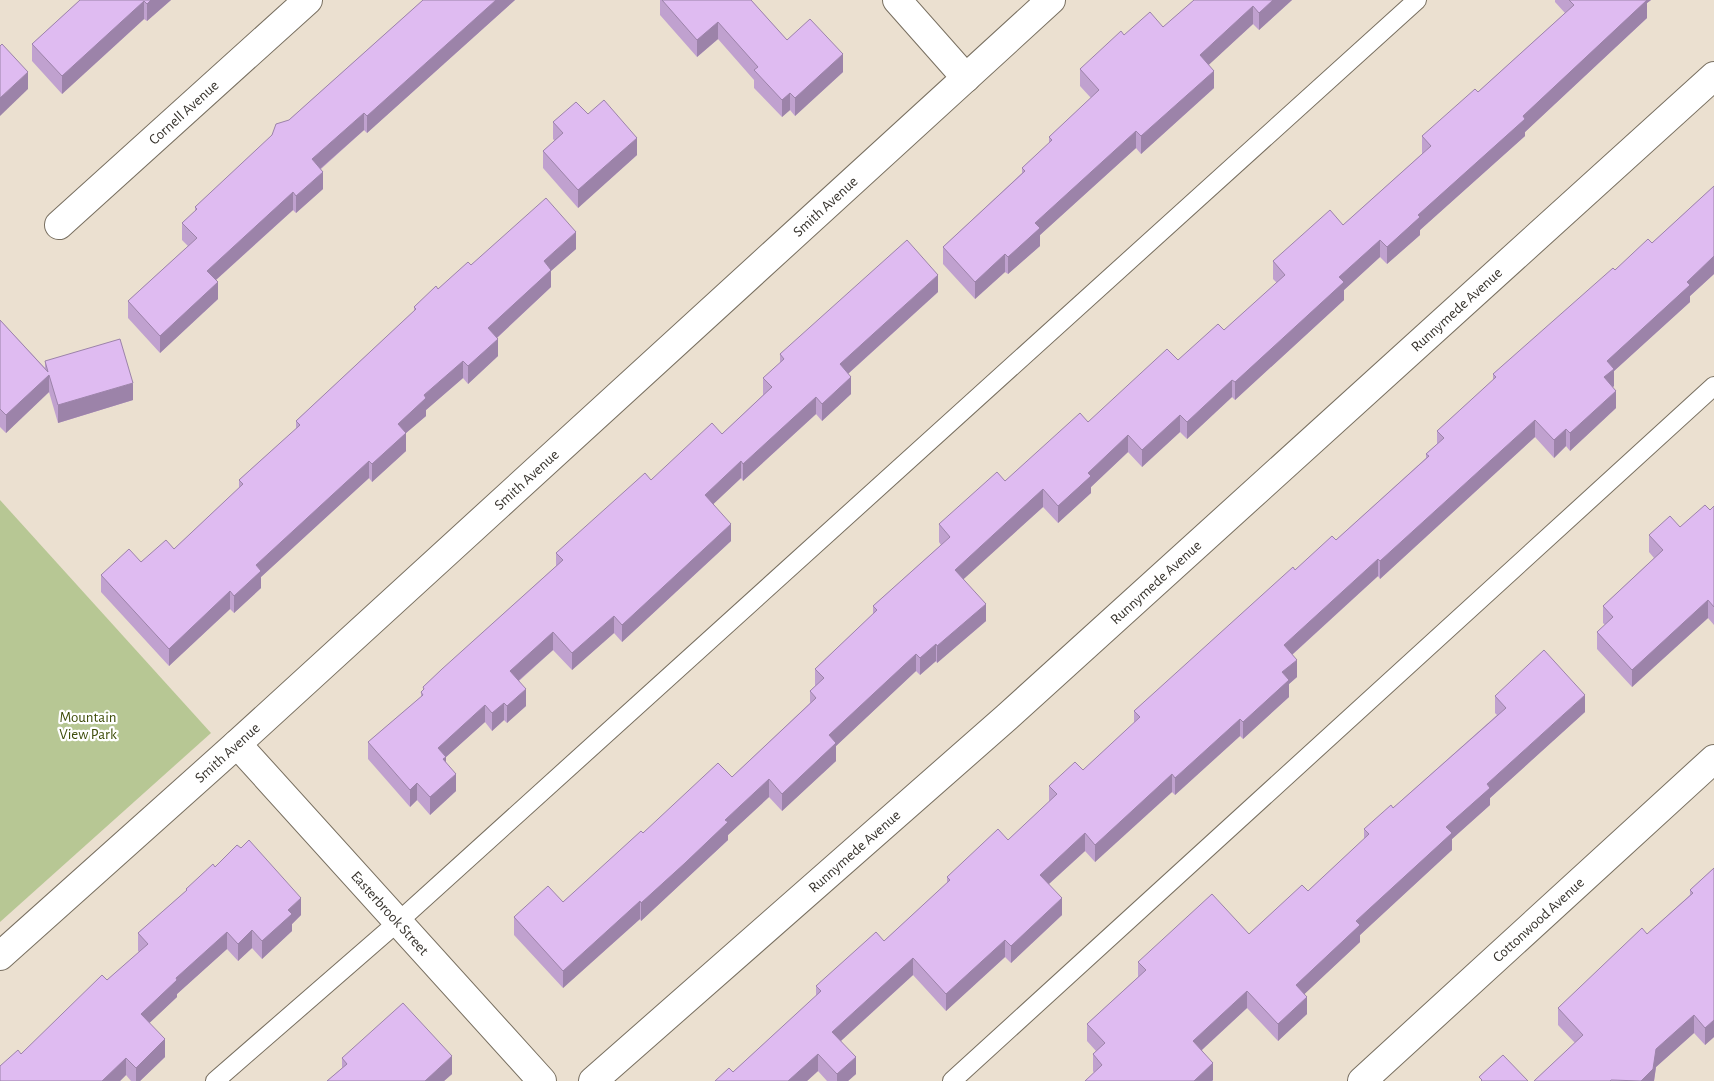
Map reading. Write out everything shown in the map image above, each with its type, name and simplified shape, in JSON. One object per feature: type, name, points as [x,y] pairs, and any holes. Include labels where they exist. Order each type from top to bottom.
[{"type":"street","name":"Cornell Avenue","points":[[59,225],[308,0]]},
{"type":"street","points":[[897,0],[966,78]]},
{"type":"street","name":"Smith Avenue","points":[[0,956],[237,744],[1051,0]]},
{"type":"street","name":"Runnymede Avenue","points":[[593,1081],[1007,718],[1714,76]]},
{"type":"street","name":"Easterbrook Street","points":[[237,744],[542,1081]]},
{"type":"street","name":"Cottonwood Avenue","points":[[1362,1081],[1714,759]]},
{"type":"lane","points":[[215,1081],[399,921],[1417,0]]},
{"type":"lane","points":[[952,1081],[1714,386]]},
{"type":"green space","name":"Mountain View Park","points":[[0,500],[211,733],[0,922]]},
{"type":"building","points":[[80,0],[151,0],[147,4],[144,1],[62,76],[32,44]]},
{"type":"building","points":[[423,0],[496,0],[367,116],[364,113],[312,159],[323,172],[296,196],[293,192],[207,271],[218,282],[160,336],[128,301],[197,238],[182,223],[197,209],[195,207],[272,135],[276,124],[289,120]]},
{"type":"building","points":[[662,0],[751,0],[787,40],[810,19],[843,54],[795,98],[790,93],[782,100],[754,70],[758,67],[718,22],[697,40]]},
{"type":"building","points":[[1194,0],[1273,0],[1259,13],[1253,6],[1200,55],[1214,71],[1141,136],[1136,131],[1035,223],[1040,228],[1008,257],[1005,254],[975,282],[943,247],[1025,171],[1022,168],[1052,140],[1049,137],[1099,90],[1080,69],[1121,31],[1124,35],[1150,12],[1163,27]]},
{"type":"building","points":[[1569,0],[1647,0],[1523,116],[1525,119],[1418,215],[1420,217],[1387,247],[1380,240],[1339,277],[1344,282],[1235,382],[1232,380],[1187,422],[1180,415],[1142,450],[1128,435],[1088,473],[1091,476],[1058,506],[1043,489],[955,570],[986,604],[937,646],[936,644],[920,658],[916,654],[829,735],[836,743],[782,794],[769,779],[725,820],[728,822],[685,863],[563,971],[514,917],[548,886],[563,902],[641,831],[643,833],[718,763],[732,777],[816,698],[810,691],[824,678],[815,669],[877,610],[873,606],[950,537],[939,524],[997,472],[1005,481],[1080,413],[1088,422],[1167,349],[1178,360],[1218,324],[1224,330],[1285,275],[1273,261],[1330,210],[1343,225],[1431,146],[1422,136],[1475,89],[1478,92],[1574,5]]},
{"type":"building","points":[[2,44],[28,72],[0,98],[0,46]]},
{"type":"building","points":[[604,100],[637,138],[578,190],[543,151],[563,133],[553,122],[576,102],[588,114]]},
{"type":"building","points":[[1714,186],[1714,256],[1687,282],[1690,285],[1607,361],[1614,369],[1604,377],[1616,391],[1570,433],[1566,429],[1554,440],[1535,420],[1380,561],[1378,559],[1284,645],[1297,660],[1282,672],[1289,680],[1243,722],[1240,719],[1175,778],[1172,774],[1095,845],[1085,833],[1040,875],[1062,898],[1011,946],[1005,940],[946,994],[913,958],[832,1032],[856,1057],[837,1074],[818,1054],[788,1081],[715,1081],[729,1068],[733,1072],[821,991],[816,986],[876,932],[884,941],[950,880],[947,877],[998,829],[1008,840],[1057,794],[1049,786],[1075,762],[1083,770],[1140,717],[1134,711],[1293,567],[1295,570],[1332,536],[1336,540],[1429,456],[1426,454],[1444,438],[1437,431],[1496,377],[1493,374],[1613,268],[1615,270],[1648,239],[1652,243]]},
{"type":"building","points":[[546,198],[576,232],[544,261],[551,270],[488,328],[498,339],[468,366],[463,361],[424,395],[426,398],[398,424],[406,433],[372,464],[369,461],[256,565],[261,571],[234,596],[230,591],[169,649],[101,575],[129,549],[141,562],[166,540],[174,549],[243,484],[239,480],[300,425],[296,421],[416,309],[414,307],[436,286],[438,289],[468,262],[471,265]]},
{"type":"building","points":[[907,240],[938,275],[840,364],[851,377],[822,404],[816,397],[743,464],[741,461],[705,495],[731,524],[622,625],[614,616],[572,653],[553,632],[510,671],[526,689],[507,706],[504,703],[492,713],[485,705],[438,748],[446,757],[443,759],[456,774],[430,797],[417,783],[410,790],[368,742],[423,695],[421,692],[424,689],[423,687],[563,560],[556,553],[645,473],[651,480],[712,423],[722,434],[772,387],[763,378],[784,359],[780,354]]},
{"type":"building","points":[[0,320],[48,372],[45,361],[120,339],[133,383],[58,405],[49,375],[6,415],[0,409]]},
{"type":"building","points":[[1705,505],[1710,510],[1714,506],[1714,607],[1708,600],[1632,670],[1597,632],[1613,617],[1603,606],[1663,550],[1649,535],[1670,516],[1680,527]]},
{"type":"building","points":[[1544,650],[1585,695],[1487,784],[1490,788],[1446,827],[1452,833],[1356,921],[1360,925],[1296,985],[1307,997],[1278,1024],[1247,991],[1193,1041],[1213,1063],[1194,1081],[1085,1081],[1102,1065],[1093,1054],[1105,1043],[1087,1024],[1146,970],[1138,962],[1212,894],[1249,934],[1302,885],[1308,891],[1369,834],[1364,829],[1391,805],[1393,808],[1506,708],[1495,696]]},
{"type":"building","points":[[249,840],[301,898],[288,910],[292,914],[262,941],[252,930],[238,944],[227,932],[176,978],[177,980],[141,1014],[165,1039],[136,1068],[126,1058],[102,1081],[0,1081],[0,1066],[18,1050],[21,1054],[102,975],[107,980],[148,944],[138,933],[187,890],[213,864],[215,867],[237,845],[241,848]]},
{"type":"building","points":[[1714,868],[1714,1020],[1705,1028],[1694,1015],[1656,1049],[1653,1069],[1641,1081],[1534,1081],[1583,1035],[1558,1008],[1642,928],[1647,934],[1693,893],[1690,890]]},
{"type":"building","points":[[403,1003],[452,1056],[425,1081],[327,1081],[347,1064],[342,1058]]},
{"type":"building","points":[[1503,1055],[1528,1081],[1481,1081],[1479,1077]]}]
